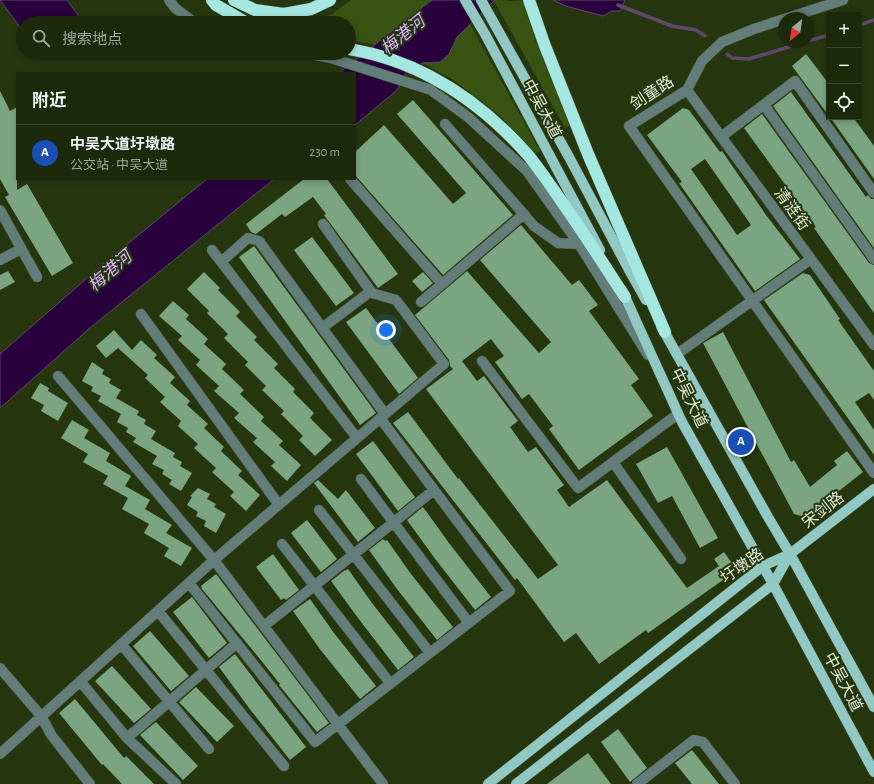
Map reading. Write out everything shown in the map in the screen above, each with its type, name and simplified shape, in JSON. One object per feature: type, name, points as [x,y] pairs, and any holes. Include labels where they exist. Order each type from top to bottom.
[{"type":"highway","points":[[212,0],[216,5],[235,16]]},
{"type":"highway","points":[[234,0],[255,10],[284,14],[311,9],[330,0]]},
{"type":"highway","points":[[529,0],[545,46],[588,154],[665,332]]},
{"type":"highway","points":[[356,51],[398,62],[434,85],[471,101],[528,156],[567,209],[625,298]]},
{"type":"main road","name":"中吴大道","points":[[465,0],[485,34],[625,298],[678,414],[773,584],[874,772]]},
{"type":"main road","name":"中吴大道","points":[[481,0],[570,156],[628,268],[790,554],[874,707]]},
{"type":"main road","name":"宋剑路","points":[[790,554],[874,489]]},
{"type":"main road","name":"圩墩路","points":[[488,784],[763,566],[790,554]]},
{"type":"main road","name":"圩墩路","points":[[516,784],[773,584],[790,554]]},
{"type":"street","points":[[169,0],[175,8],[186,16]]},
{"type":"street","points":[[806,12],[843,0]]},
{"type":"street","name":"剑童路","points":[[752,300],[629,126],[687,90],[702,61],[722,42],[778,21]]},
{"type":"street","points":[[339,60],[434,85],[527,171],[578,244],[660,374]]},
{"type":"street","points":[[721,137],[795,81],[874,193]]},
{"type":"street","name":"清涟街","points":[[687,90],[874,345]]},
{"type":"street","points":[[764,105],[874,259]]},
{"type":"street","points":[[445,124],[534,226],[558,243],[578,244]]},
{"type":"street","points":[[351,180],[442,284]]},
{"type":"street","points":[[0,210],[37,277]]},
{"type":"street","points":[[421,302],[524,214]]},
{"type":"street","points":[[0,754],[214,560],[444,364],[396,300],[372,293],[323,224]]},
{"type":"street","points":[[189,583],[315,742],[510,591],[434,490],[322,328],[259,241],[248,238],[220,262]]},
{"type":"street","points":[[0,260],[22,249]]},
{"type":"street","points":[[212,250],[357,438]]},
{"type":"street","points":[[676,354],[811,259]]},
{"type":"street","points":[[322,328],[371,290]]},
{"type":"street","points":[[752,300],[874,473]]},
{"type":"street","points":[[141,314],[279,505]]},
{"type":"street","points":[[482,361],[578,488],[678,414]]},
{"type":"street","points":[[58,376],[214,560],[383,784]]},
{"type":"street","points":[[613,462],[681,559]]},
{"type":"street","points":[[361,479],[469,623]]},
{"type":"street","points":[[264,626],[434,490]]},
{"type":"street","points":[[319,510],[430,653]]},
{"type":"street","points":[[282,544],[390,683]]},
{"type":"street","points":[[158,611],[284,766]]},
{"type":"street","points":[[127,738],[237,643]]},
{"type":"street","points":[[121,644],[209,749]]},
{"type":"street","points":[[0,668],[42,716],[52,736],[90,784]]},
{"type":"street","points":[[80,682],[127,738],[176,784]]},
{"type":"street","points":[[637,784],[694,740],[703,742],[735,784]]},
{"type":"green space","points":[[351,0],[432,0],[375,45],[356,41],[356,16],[326,16],[332,14]]},
{"type":"green space","points":[[522,0],[537,45],[570,126],[565,128],[494,1]]},
{"type":"green space","points":[[470,24],[540,151],[535,154],[500,116],[455,81],[423,63],[440,62],[449,54],[457,37]]},
{"type":"water","points":[[0,0],[67,0],[79,16],[16,16],[16,22]]},
{"type":"water","name":"梅港河","points":[[432,0],[495,0],[457,37],[449,54],[440,62],[423,63],[407,71],[397,90],[356,124],[356,72],[340,72]]},
{"type":"water","points":[[553,0],[625,0],[620,11],[612,11],[603,16],[566,6]]},
{"type":"water","name":"梅港河","points":[[206,180],[273,180],[91,327],[0,408],[0,354],[102,265]]},
{"type":"building","points":[[806,54],[826,80],[826,112],[792,66]]},
{"type":"building","points":[[0,91],[10,111],[16,108],[17,190],[27,184],[73,263],[52,276],[5,197],[9,195],[0,179]]},
{"type":"building","points":[[791,92],[866,197],[868,195],[871,199],[874,199],[874,248],[773,106]]},
{"type":"building","points":[[413,100],[513,215],[443,275],[356,176],[356,151],[384,125],[453,204],[466,193],[397,114]]},
{"type":"building","points":[[683,108],[689,110],[720,152],[722,151],[766,215],[800,259],[755,291],[679,183],[682,182],[647,135]],"holes":[[[705,159],[751,225],[737,235],[691,169]]]},
{"type":"building","points":[[762,114],[869,263],[874,265],[874,313],[814,228],[816,227],[744,128]]},
{"type":"building","points":[[832,120],[855,120],[874,146],[874,179]]},
{"type":"building","points":[[303,180],[328,180],[398,274],[378,288],[324,215],[326,214],[313,197],[285,217],[282,214],[256,234],[251,232],[246,224]]},
{"type":"building","points":[[521,225],[572,285],[579,280],[598,305],[589,311],[639,379],[631,385],[653,416],[579,470],[549,429],[553,426],[529,394],[522,399],[495,362],[504,356],[491,339],[462,361],[477,381],[484,376],[518,421],[510,427],[528,452],[536,447],[564,485],[557,490],[569,507],[607,480],[687,588],[719,566],[714,559],[724,552],[734,566],[730,575],[648,633],[646,630],[599,664],[576,633],[564,642],[517,578],[515,580],[393,423],[408,412],[458,479],[459,478],[538,579],[558,565],[426,389],[453,369],[450,366],[449,360],[415,315],[467,271],[539,353],[551,342],[480,260]]},
{"type":"building","points":[[312,237],[354,293],[336,306],[294,250]]},
{"type":"building","points":[[254,246],[376,413],[360,425],[239,257]]},
{"type":"building","points":[[8,271],[15,282],[0,290],[0,275]]},
{"type":"building","points":[[204,272],[220,288],[218,290],[240,312],[236,316],[257,337],[254,340],[278,364],[274,368],[295,389],[293,392],[314,413],[310,418],[332,440],[315,456],[299,440],[303,436],[281,414],[284,411],[262,390],[266,386],[245,365],[248,362],[224,338],[228,334],[207,313],[209,311],[187,289]]},
{"type":"building","points":[[423,272],[433,283],[422,292],[412,281]]},
{"type":"building","points":[[803,273],[810,275],[840,319],[838,320],[874,371],[874,400],[869,393],[855,402],[874,430],[874,455],[764,300]]},
{"type":"building","points":[[173,301],[189,315],[186,319],[208,339],[204,344],[226,364],[222,369],[244,390],[240,394],[264,417],[261,421],[283,441],[279,445],[301,465],[287,481],[271,466],[275,462],[253,442],[257,438],[234,418],[239,413],[214,391],[219,386],[196,365],[200,360],[178,340],[182,336],[159,316]]},
{"type":"building","points":[[366,308],[418,378],[399,394],[346,322]]},
{"type":"building","points":[[114,330],[132,350],[141,340],[157,355],[154,358],[175,377],[170,383],[190,401],[187,405],[208,424],[204,428],[224,447],[221,451],[242,471],[238,475],[260,495],[246,511],[230,496],[234,492],[212,472],[216,468],[194,448],[198,444],[178,426],[181,421],[160,402],[165,397],[145,378],[148,375],[118,348],[106,358],[96,346]]},
{"type":"building","points":[[723,332],[791,462],[794,460],[810,487],[837,465],[834,461],[847,451],[863,472],[820,506],[821,508],[805,517],[794,514],[703,343]]},
{"type":"building","points":[[92,362],[104,370],[102,374],[111,379],[109,383],[121,390],[116,398],[139,411],[137,415],[146,420],[144,424],[156,431],[151,439],[175,453],[173,457],[182,462],[180,466],[192,473],[181,491],[169,484],[172,480],[162,474],[164,470],[152,464],[157,456],[133,442],[136,438],[126,432],[128,428],[117,422],[121,414],[98,401],[101,396],[91,391],[93,387],[82,381]]},
{"type":"building","points":[[40,383],[49,388],[48,391],[68,403],[58,421],[41,411],[44,405],[31,398]]},
{"type":"building","points":[[72,420],[89,430],[84,438],[110,453],[106,461],[131,476],[125,486],[150,500],[145,509],[172,525],[166,533],[192,548],[181,566],[164,556],[169,548],[144,533],[149,524],[122,509],[128,498],[103,484],[108,476],[83,462],[88,454],[61,438]]},
{"type":"building","points":[[373,441],[415,497],[398,511],[356,454]]},
{"type":"building","points":[[667,447],[718,538],[700,548],[672,496],[658,503],[636,464]]},
{"type":"building","points":[[318,480],[338,499],[346,490],[375,528],[358,542],[314,483]]},
{"type":"building","points":[[198,488],[210,494],[207,499],[216,504],[214,507],[226,514],[216,533],[204,526],[206,521],[196,516],[198,512],[187,505],[192,497],[190,496]]},
{"type":"building","points":[[423,507],[491,597],[475,610],[407,520]]},
{"type":"building","points":[[307,520],[337,559],[321,572],[291,533]]},
{"type":"building","points":[[383,539],[385,541],[387,540],[411,574],[453,627],[437,640],[369,550]]},
{"type":"building","points":[[273,554],[299,590],[286,600],[284,598],[281,600],[256,567]]},
{"type":"building","points":[[348,569],[372,603],[414,657],[398,670],[331,581]]},
{"type":"building","points":[[216,574],[329,723],[317,732],[279,685],[280,684],[202,589],[201,586]]},
{"type":"building","points":[[192,597],[227,643],[209,658],[173,612]]},
{"type":"building","points":[[310,599],[334,633],[376,686],[360,699],[319,648],[293,611]]},
{"type":"building","points":[[150,631],[189,676],[171,691],[133,646]]},
{"type":"building","points":[[235,654],[306,747],[290,760],[219,667]]},
{"type":"building","points":[[112,666],[151,709],[134,723],[95,681]]},
{"type":"building","points":[[196,687],[234,726],[217,742],[179,702]]},
{"type":"building","points":[[75,699],[124,758],[126,756],[154,784],[122,784],[103,764],[102,765],[59,713]]},
{"type":"building","points":[[156,722],[198,766],[183,780],[140,735]]},
{"type":"building","points":[[618,729],[647,768],[630,782],[601,742]]},
{"type":"building","points":[[692,750],[719,784],[692,784],[675,763]]},
{"type":"building","points":[[588,753],[611,784],[547,784]]},
{"type":"waterway","points":[[618,5],[672,26],[696,30],[705,36]]},
{"type":"waterway","points":[[862,24],[874,20]]},
{"type":"waterway","points":[[814,39],[826,36]]},
{"type":"waterway","points":[[727,54],[732,58],[749,59],[785,48]]},
{"type":"place","name":"中吴大道圩墩路","points":[[741,442]]}]
